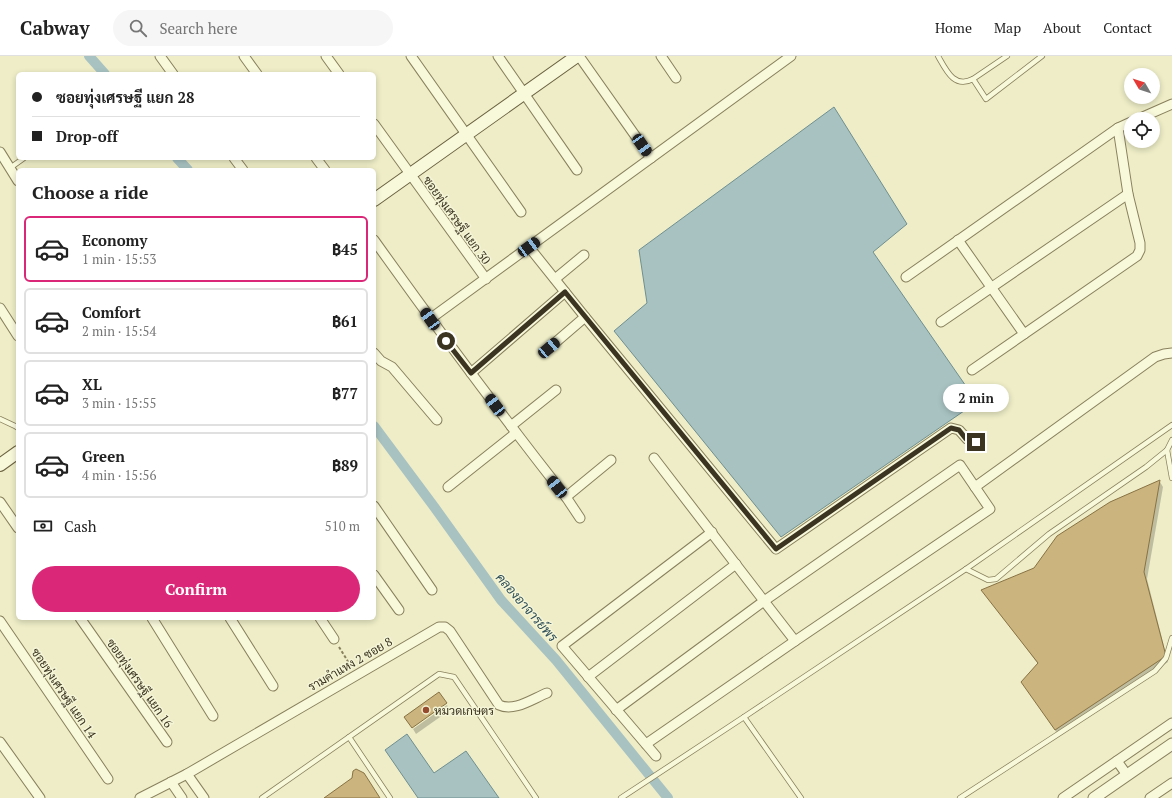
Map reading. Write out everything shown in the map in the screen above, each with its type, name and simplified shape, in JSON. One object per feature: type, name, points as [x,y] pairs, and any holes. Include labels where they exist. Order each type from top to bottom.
[{"type":"main road","points":[[376,199],[578,56]]},
{"type":"main road","points":[[1,461],[16,453]]},
{"type":"street","points":[[160,56],[172,72]]},
{"type":"street","points":[[244,56],[255,72]]},
{"type":"street","points":[[326,56],[338,72]]},
{"type":"street","points":[[411,56],[521,212]]},
{"type":"street","points":[[498,56],[577,170]]},
{"type":"street","points":[[578,56],[651,158]]},
{"type":"street","points":[[661,56],[676,78]]},
{"type":"street","points":[[430,319],[791,56]]},
{"type":"street","points":[[1154,112],[1172,104]]},
{"type":"street","points":[[906,276],[1124,125]]},
{"type":"street","name":"ซอยทุ่งเศรษฐี แยก 30","points":[[376,127],[486,278]]},
{"type":"street","points":[[972,370],[1137,256],[1140,250],[1140,243],[1128,194],[1118,128]]},
{"type":"street","points":[[0,152],[16,178]]},
{"type":"street","points":[[941,322],[1128,194]]},
{"type":"street","points":[[958,240],[1024,334]]},
{"type":"street","points":[[376,243],[430,319],[513,430],[566,497],[580,518]]},
{"type":"street","points":[[529,247],[776,549],[951,428],[959,430],[966,439],[976,442]]},
{"type":"street","points":[[555,279],[584,255]]},
{"type":"street","points":[[471,373],[565,292]]},
{"type":"street","points":[[0,308],[16,333]]},
{"type":"street","points":[[549,348],[585,317]]},
{"type":"street","points":[[975,487],[1155,358],[1164,354],[1172,354]]},
{"type":"street","points":[[376,355],[381,361],[392,367],[438,420]]},
{"type":"street","points":[[448,487],[556,390]]},
{"type":"street","points":[[654,458],[795,641]]},
{"type":"street","points":[[566,497],[611,460]]},
{"type":"street","points":[[616,710],[764,601],[960,466],[990,509],[646,744]]},
{"type":"street","points":[[0,502],[16,525]]},
{"type":"street","points":[[376,509],[432,590]]},
{"type":"street","points":[[656,756],[562,646],[712,532]]},
{"type":"street","points":[[588,677],[736,564]]},
{"type":"street","points":[[376,578],[399,610]]},
{"type":"street","name":"ซอยทุ่งเศรษฐี แยก 16","points":[[81,620],[167,742]]},
{"type":"street","points":[[153,620],[214,716]]},
{"type":"street","points":[[231,620],[273,686]]},
{"type":"street","points":[[321,620],[334,639]]},
{"type":"street","name":"ซอยทุ่งเศรษฐี แยก 14","points":[[0,621],[108,779]]},
{"type":"street","name":"รามคำแหง 2 ซอย 8","points":[[140,798],[187,774],[356,674],[439,627],[445,627],[450,631],[499,705],[506,708],[514,707],[547,693]]},
{"type":"street","points":[[1063,798],[1172,723]]},
{"type":"street","points":[[0,742],[40,798]]},
{"type":"street","points":[[1094,798],[1172,744]]},
{"type":"street","points":[[1117,761],[1127,775]]},
{"type":"street","points":[[187,774],[204,798]]},
{"type":"street","points":[[171,782],[182,798]]},
{"type":"street","points":[[1150,798],[1172,782]]},
{"type":"lane","points":[[938,56],[945,70],[953,78],[964,82],[973,79],[1007,56]]},
{"type":"lane","points":[[973,79],[986,99],[1042,56]]},
{"type":"lane","points":[[10,168],[21,160]]},
{"type":"lane","points":[[0,419],[16,427]]},
{"type":"lane","points":[[624,797],[665,768],[966,569],[1172,425]]},
{"type":"lane","points":[[966,569],[988,580],[996,579],[1049,534],[1146,467],[1167,450],[1172,440]]},
{"type":"lane","points":[[1167,450],[1172,478]]},
{"type":"lane","points":[[960,798],[1155,671],[1166,658],[1172,638]]},
{"type":"lane","points":[[262,798],[440,674],[454,677],[536,798]]},
{"type":"lane","points":[[744,717],[801,798]]},
{"type":"lane","points":[[349,737],[390,798]]},
{"type":"path","points":[[334,639],[356,674]]},
{"type":"water","points":[[834,107],[907,224],[873,252],[977,402],[781,537],[614,331],[647,303],[639,250]]},
{"type":"water","points":[[407,734],[434,773],[466,751],[499,798],[418,798],[385,750]]},
{"type":"building","points":[[1160,480],[1144,572],[1166,656],[1055,730],[1021,682],[1038,663],[981,590],[1034,568],[1057,536],[1110,502]]},
{"type":"building","name":"หมวดเกษตร","points":[[439,692],[447,703],[412,728],[404,717]]},
{"type":"building","points":[[356,769],[364,773],[380,798],[324,798],[352,778],[353,771]]},
{"type":"waterway","name":"คลองอาจารย์พร","points":[[89,56],[103,72]]},
{"type":"waterway","name":"คลองอาจารย์พร","points":[[179,160],[186,168]]},
{"type":"waterway","name":"คลองอาจารย์พร","points":[[376,429],[501,600],[556,660],[668,798]]},
{"type":"place","name":"หมวดเกษตร","points":[[426,710]]},
{"type":"route","points":[[446,341],[471,373],[565,292],[776,549],[951,428],[959,430],[966,439],[976,442]]}]
